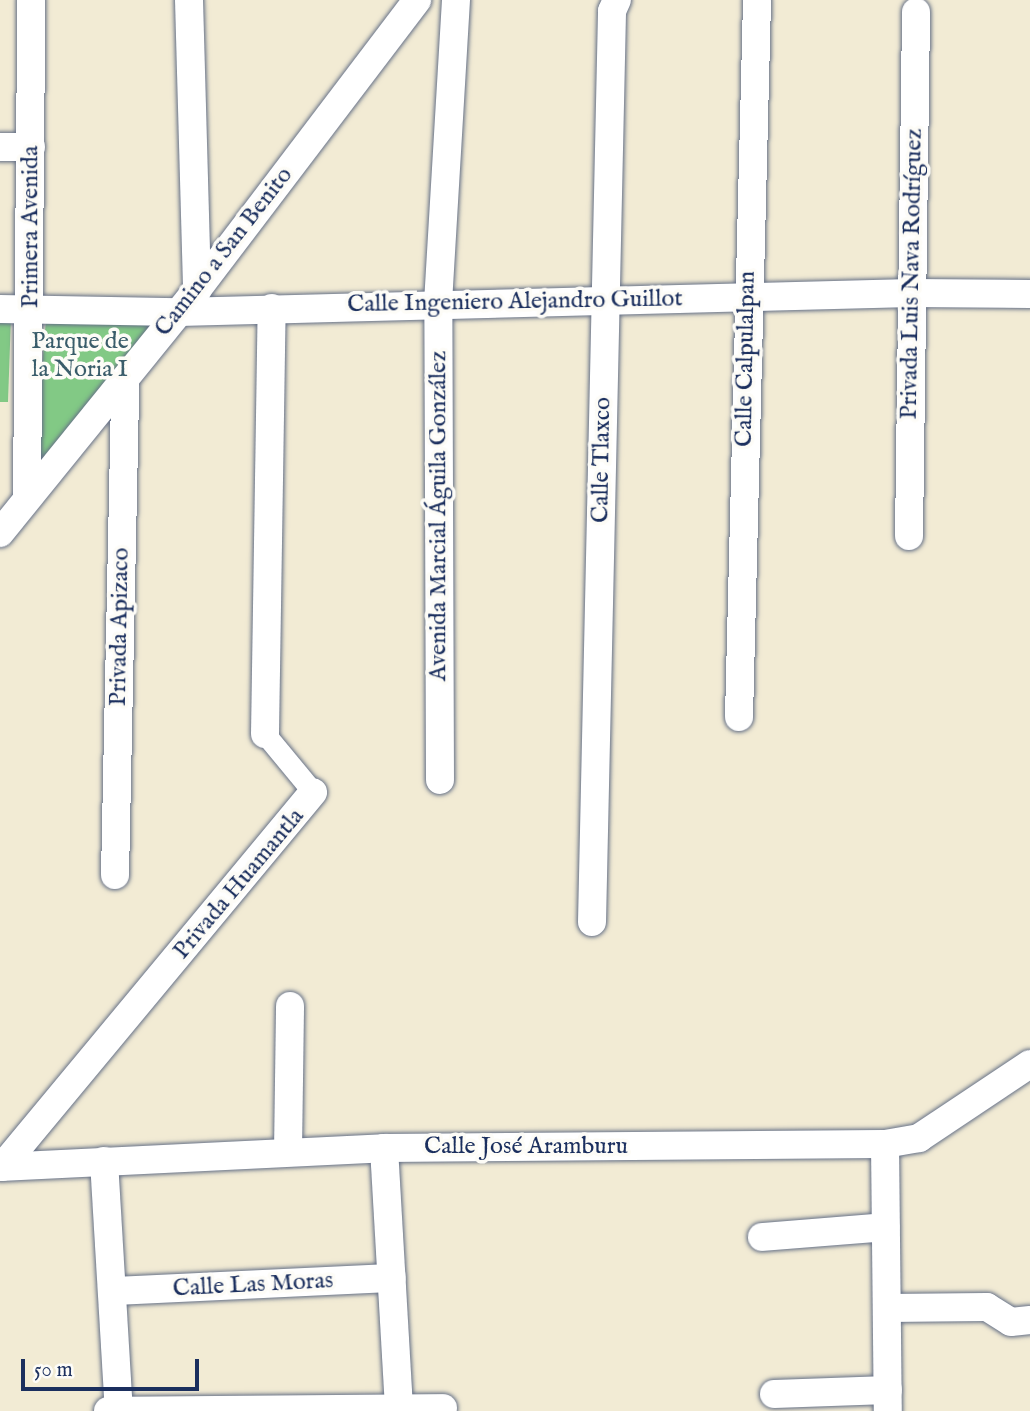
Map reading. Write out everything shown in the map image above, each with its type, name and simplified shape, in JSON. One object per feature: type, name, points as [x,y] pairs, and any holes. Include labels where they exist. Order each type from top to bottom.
[{"type":"street","name":"Primera Avenida","points":[[11,513],[31,309],[30,0]]},
{"type":"street","points":[[188,301],[190,0]]},
{"type":"street","name":"Camino a San Benito","points":[[11,513],[125,380],[188,301],[417,0]]},
{"type":"street","name":"Avenida Marcial Águila González","points":[[440,780],[438,303],[456,0]]},
{"type":"street","name":"Calle Tlaxco","points":[[592,922],[612,11],[617,0]]},
{"type":"street","name":"Calle Calpulalpan","points":[[738,717],[747,297],[757,0]]},
{"type":"street","name":"Privada Luis Nava Rodríguez","points":[[909,536],[916,12]]},
{"type":"street","points":[[0,147],[30,148]]},
{"type":"street","name":"Calle Ingeniero Alejandro Guillot","points":[[0,309],[188,301],[272,308],[912,293],[1030,295]]},
{"type":"street","name":"Privada Huamantla","points":[[1,1167],[313,792],[265,734],[272,308]]},
{"type":"street","name":"Privada Apizaco","points":[[115,875],[125,380]]},
{"type":"street","points":[[288,1152],[290,1006]]},
{"type":"street","name":"Calle José Aramburu","points":[[1,1167],[384,1148],[885,1144],[919,1138],[956,1117],[1030,1064]]},
{"type":"street","points":[[774,1394],[888,1400],[885,1144]]},
{"type":"street","points":[[384,1148],[399,1408]]},
{"type":"street","points":[[104,1161],[120,1411]]},
{"type":"street","points":[[762,1237],[886,1227]]},
{"type":"street","name":"Calle Las Moras","points":[[113,1291],[392,1278]]},
{"type":"street","points":[[887,1308],[987,1307],[1011,1322],[1030,1320]]},
{"type":"street","points":[[108,1411],[443,1408]]},
{"type":"green space","points":[[0,316],[11,316],[8,402],[0,402]]},
{"type":"green space","name":"Parque de la Noria I","points":[[158,319],[33,473],[46,320]]}]
